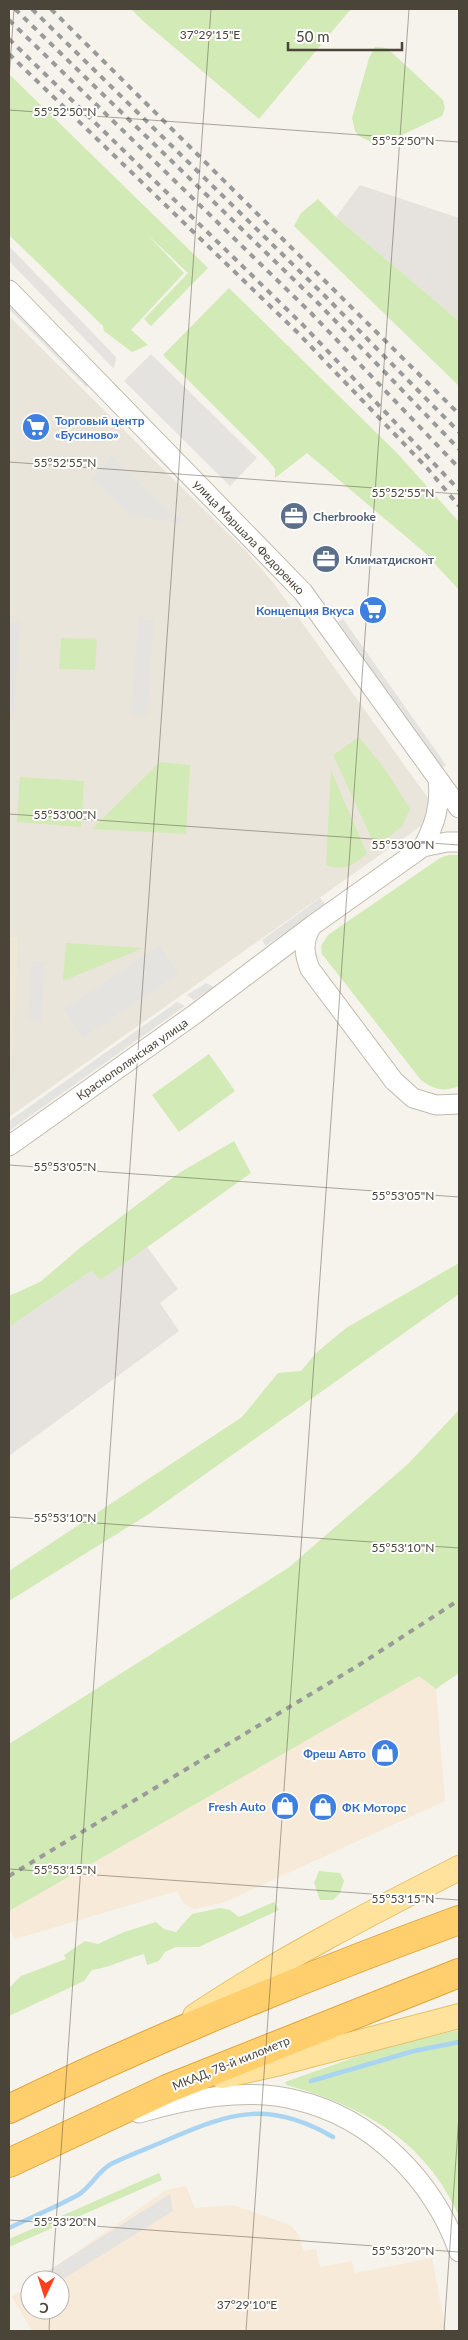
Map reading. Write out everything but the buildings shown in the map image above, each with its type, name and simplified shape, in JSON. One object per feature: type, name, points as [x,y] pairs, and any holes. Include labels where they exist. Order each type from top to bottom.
[{"type":"highway","points":[[9,2109],[161,2038],[341,1963],[459,1920]]},
{"type":"highway","name":"МКАД, 78-й километр","points":[[9,2164],[166,2089],[459,1973]]},
{"type":"main road","points":[[161,2038],[239,1987],[365,1916],[459,1868]]},
{"type":"main road","points":[[166,2089],[280,2064],[459,2016]]},
{"type":"street","name":"улица Маршала Федоренко","points":[[9,290],[303,592],[459,808]]},
{"type":"street","points":[[423,847],[438,814],[440,792],[438,778]]},
{"type":"street","points":[[423,847],[447,842],[459,842]]},
{"type":"street","name":"Краснополянская улица","points":[[9,1146],[423,847]]},
{"type":"street","points":[[313,925],[305,942],[305,955],[310,969],[394,1081],[413,1098],[436,1105],[459,1104]]},
{"type":"street","name":"Краснополянская улица","points":[[255,970],[272,960],[296,961],[310,969]]},
{"type":"street","points":[[78,2131],[176,2102],[243,2095],[271,2096],[297,2100],[328,2111],[355,2124],[404,2162],[437,2204],[452,2233],[459,2252]]},
{"type":"shaded area","points":[[360,185],[459,218],[459,321],[336,217]]},
{"type":"shaded area","points":[[9,246],[116,357],[114,369],[9,261]]},
{"type":"shaded area","points":[[9,303],[90,384],[86,387],[9,309]]},
{"type":"shaded area","points":[[9,316],[247,552],[275,585],[428,798],[430,808],[427,818],[421,826],[9,1117]]},
{"type":"shaded area","points":[[151,354],[257,458],[230,486],[124,381]]},
{"type":"shaded area","points":[[152,445],[219,513],[216,517],[148,449]]},
{"type":"shaded area","points":[[111,456],[184,524],[130,515],[91,478]]},
{"type":"shaded area","points":[[138,619],[154,620],[147,716],[131,715]]},
{"type":"shaded area","points":[[343,619],[446,765],[442,768],[338,622]]},
{"type":"shaded area","points":[[9,621],[20,622],[14,713],[9,713]]},
{"type":"shaded area","points":[[320,898],[325,904],[266,946],[262,940]]},
{"type":"shaded area","points":[[9,937],[17,937],[18,945],[9,1099]]},
{"type":"shaded area","points":[[160,945],[179,974],[83,1038],[64,1009]]},
{"type":"shaded area","points":[[32,961],[45,962],[41,1021],[28,1020]]},
{"type":"shaded area","points":[[206,983],[214,987],[194,1000],[187,995]]},
{"type":"shaded area","points":[[177,1002],[185,1006],[9,1131],[9,1121]]},
{"type":"shaded area","points":[[147,1247],[178,1289],[160,1303],[179,1331],[9,1456],[9,1327],[91,1271],[101,1280]]},
{"type":"shaded area","points":[[419,1676],[436,1689],[445,1801],[225,1902],[194,1909],[184,1904],[177,1891],[15,1939],[9,1927],[9,1911]]},
{"type":"shaded area","points":[[186,2186],[195,2208],[234,2205],[290,2225],[299,2235],[303,2251],[316,2249],[320,2267],[352,2261],[355,2273],[432,2258],[446,2331],[32,2331],[26,2320],[70,2320],[70,2270],[50,2270],[166,2190]]},
{"type":"shaded area","points":[[170,2194],[173,2211],[70,2275],[70,2270],[49,2270]]},
{"type":"shaded area","points":[[20,2291],[20,2311],[12,2297]]},
{"type":"green space","points":[[131,9],[351,9],[259,119]]},
{"type":"green space","points":[[375,47],[387,48],[443,100],[445,108],[442,116],[387,142],[371,142],[359,136],[355,131],[352,118],[369,58]]},
{"type":"green space","points":[[9,74],[208,268],[151,326],[144,319],[188,273],[147,234],[184,273],[131,330],[148,345],[132,352],[104,331],[103,326],[9,235]]},
{"type":"green space","points":[[318,199],[336,217],[459,321],[459,386],[294,226],[301,213]]},
{"type":"green space","points":[[229,288],[397,453],[459,522],[459,590],[424,552],[307,453],[275,478],[275,469],[267,459],[163,355]]},
{"type":"green space","points":[[61,638],[97,639],[95,670],[59,669]]},
{"type":"green space","points":[[359,737],[387,772],[410,809],[402,826],[376,848],[333,755]]},
{"type":"green space","points":[[160,762],[190,765],[186,834],[92,829]]},
{"type":"green space","points":[[331,770],[367,854],[357,862],[338,868],[326,865]]},
{"type":"green space","points":[[20,777],[84,781],[81,827],[17,822]]},
{"type":"green space","points":[[449,855],[459,855],[459,1086],[439,1089],[421,1080],[322,954],[321,946],[328,935],[440,858]]},
{"type":"green space","points":[[66,943],[143,948],[63,981]]},
{"type":"green space","points":[[209,1054],[235,1091],[179,1132],[152,1095]]},
{"type":"green space","points":[[234,1141],[251,1173],[101,1280],[91,1271],[9,1327],[9,1296],[40,1282],[81,1247],[179,1173]]},
{"type":"green space","points":[[459,1263],[459,1294],[149,1514],[9,1601],[9,1571],[242,1417],[278,1373],[301,1371],[316,1353],[346,1328]]},
{"type":"green space","points":[[459,1410],[459,1673],[436,1689],[419,1676],[9,1911],[9,1744],[288,1568],[408,1464]]},
{"type":"green space","points":[[319,1871],[340,1873],[344,1881],[340,1893],[333,1900],[320,1900],[314,1883]]},
{"type":"green space","points":[[274,1902],[279,1910],[199,1947],[176,1947],[165,1952],[159,1961],[147,1965],[144,1954],[92,1970],[84,1981],[9,2016],[9,1988],[21,1976],[66,1959],[64,1955],[85,1941],[98,1944],[124,1932],[156,1922],[164,1929],[176,1932],[192,1914],[220,1908],[230,1910],[239,1917]]},
{"type":"green space","points":[[459,2030],[459,2216],[445,2189],[428,2166],[410,2147],[389,2130],[341,2104],[286,2085],[285,2082],[381,2048]]},
{"type":"green space","points":[[159,2173],[162,2180],[9,2247],[9,2239]]},
{"type":"waterway","points":[[311,2081],[414,2051],[459,2042]]},
{"type":"waterway","points":[[9,2228],[78,2195],[111,2164],[190,2130],[231,2117],[269,2114],[310,2125],[333,2137]]},
{"type":"railway","points":[[15,9],[319,304],[459,449]]},
{"type":"railway","points":[[32,9],[325,296],[459,432]]},
{"type":"railway","points":[[51,9],[459,414]]},
{"type":"railway","points":[[9,20],[311,313],[459,468]]},
{"type":"railway","points":[[9,39],[303,325],[459,490]]},
{"type":"railway","points":[[9,54],[297,332],[428,469],[459,506]]},
{"type":"railway","points":[[9,1876],[359,1665],[459,1600]]},
{"type":"place","name":"Торговый центр «Бусиново»","points":[[36,427]]},
{"type":"place","name":"Cherbrooke","points":[[294,516]]},
{"type":"place","name":"Климатдисконт","points":[[326,559]]},
{"type":"place","name":"Концепция Вкуса","points":[[373,610]]},
{"type":"place","name":"Фреш Авто","points":[[385,1753]]},
{"type":"place","name":"Fresh Auto","points":[[285,1806]]},
{"type":"place","name":"ФК Моторс","points":[[323,1807]]}]
